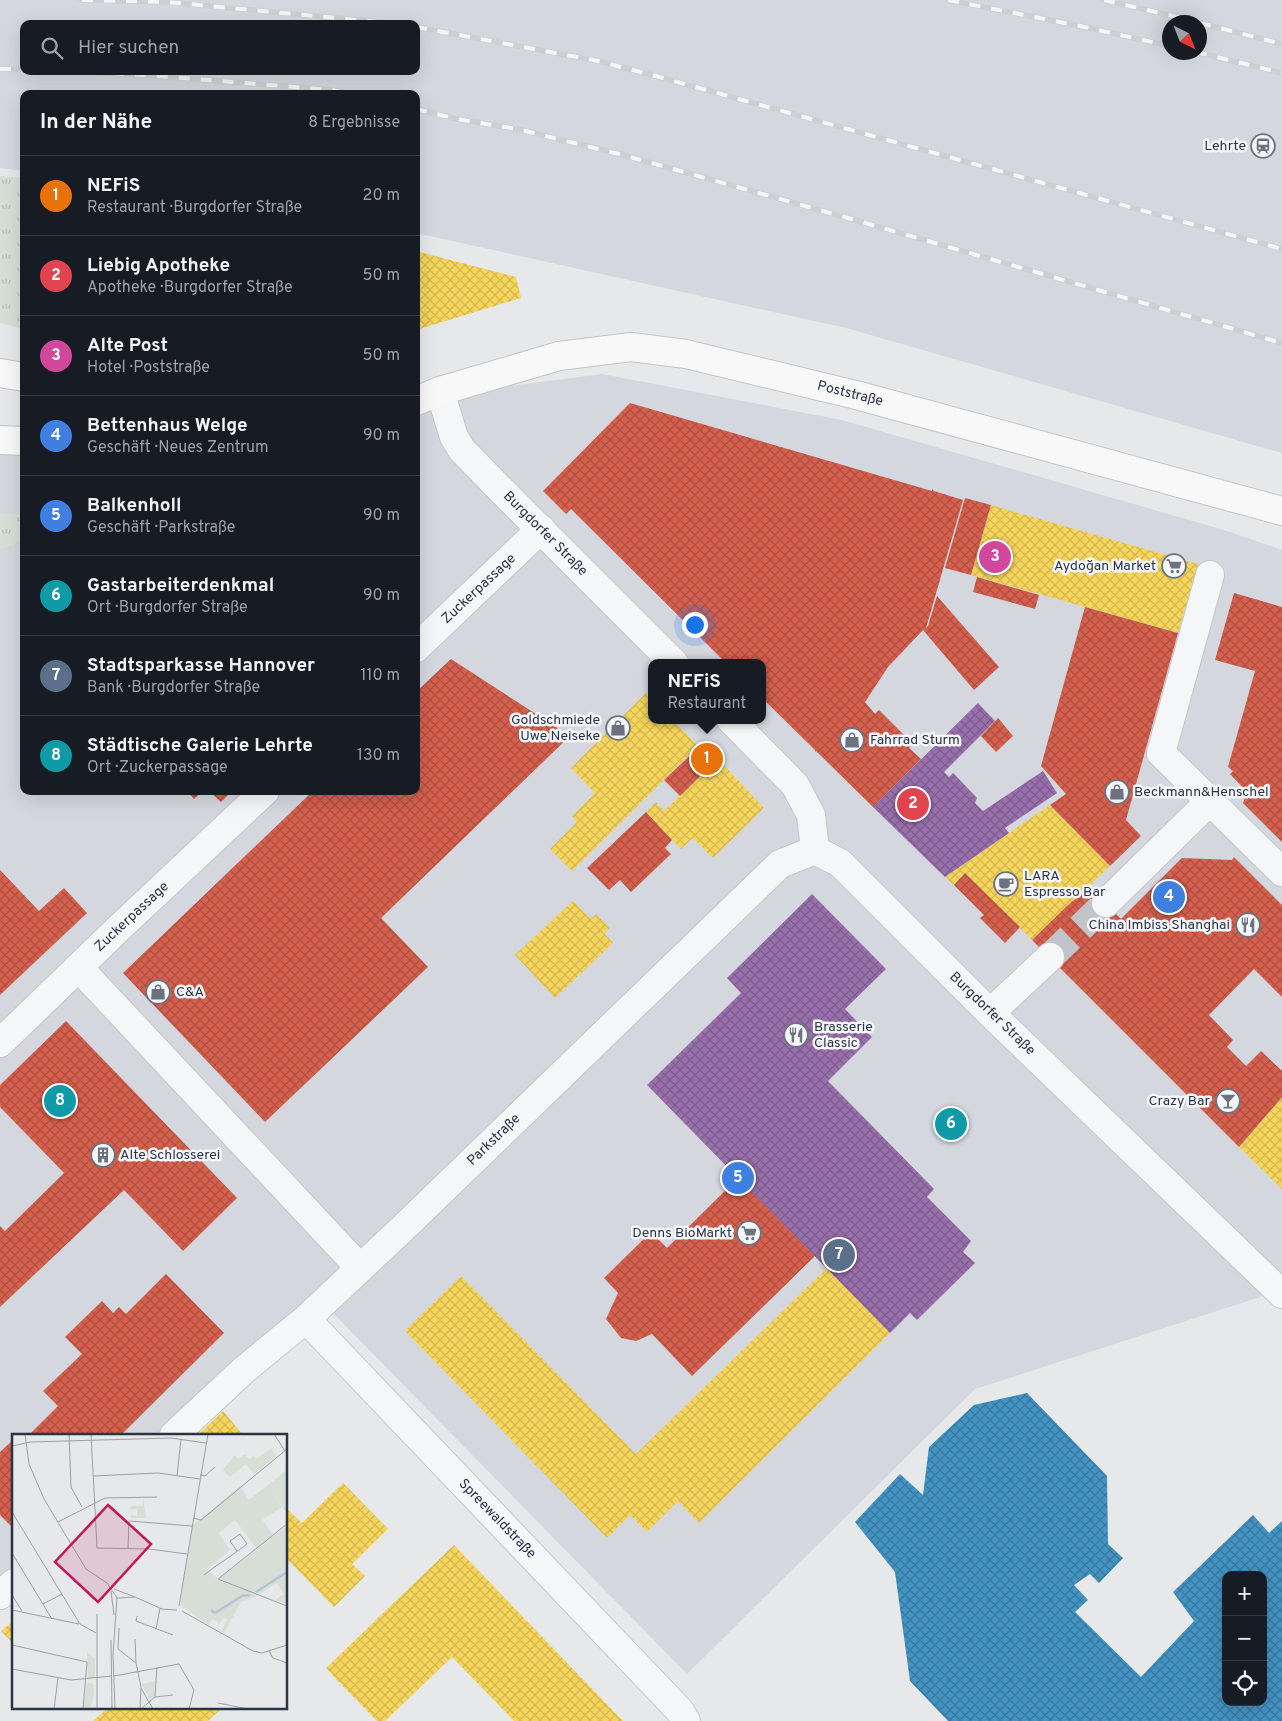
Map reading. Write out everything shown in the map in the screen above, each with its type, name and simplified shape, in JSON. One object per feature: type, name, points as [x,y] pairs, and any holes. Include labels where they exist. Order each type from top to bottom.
[{"type":"main road","name":"Poststraße","points":[[424,393],[559,356],[631,347],[686,354],[866,398],[1282,511]]},
{"type":"main road","points":[[0,373],[20,376]]},
{"type":"street","name":"Burgdorfer Straße","points":[[424,393],[462,450],[670,659]]},
{"type":"street","name":"Zuckerpassage","points":[[420,644],[541,529]]},
{"type":"street","points":[[1210,575],[1161,752],[1282,872]]},
{"type":"street","points":[[735,724],[795,784],[811,815],[816,850]]},
{"type":"street","name":"Zuckerpassage","points":[[0,1043],[261,795]]},
{"type":"street","points":[[1106,903],[1210,801]]},
{"type":"street","name":"Burgdorfer Straße","points":[[816,850],[840,864],[990,1013],[1282,1294]]},
{"type":"street","name":"Parkstraße","points":[[175,1434],[245,1369],[306,1319],[407,1225],[780,864],[816,850]]},
{"type":"street","points":[[990,1013],[1050,957]]},
{"type":"street","points":[[79,968],[360,1268]]},
{"type":"street","name":"Spreewaldstraße","points":[[306,1319],[674,1704],[686,1721]]},
{"type":"street","points":[[0,1595],[12,1585]]},
{"type":"shaded area","points":[[0,0],[1282,0],[1282,453],[846,328],[420,234],[420,90],[20,90],[20,170],[0,168]]},
{"type":"shaded area","points":[[602,374],[842,420],[1224,530],[1282,550],[1282,1290],[975,1389],[687,1674],[331,1311],[194,1434],[12,1434],[12,1596],[0,1607],[0,452],[20,450],[20,795],[420,795],[420,397]]},
{"type":"green space","points":[[0,176],[20,178],[20,328],[0,323]]},
{"type":"green space","points":[[0,513],[20,515],[20,542],[0,549]]},
{"type":"building: Wohnen","points":[[420,252],[516,277],[521,298],[420,329]]},
{"type":"building: Wohnen","points":[[991,505],[1198,564],[1178,633],[971,575]]},
{"type":"building: Wohnen","points":[[646,693],[648,695],[648,724],[677,724],[698,746],[572,871],[550,849],[577,822],[572,816],[595,793],[571,768]]},
{"type":"building: Wohnen","points":[[718,759],[764,808],[713,858],[693,838],[681,849],[646,812],[656,802],[664,811]]},
{"type":"building: Wohnen","points":[[1050,805],[1110,866],[1032,940],[965,873],[954,885],[945,877]]},
{"type":"building: Wohnen","points":[[573,901],[591,919],[596,914],[610,928],[604,933],[613,943],[555,998],[515,955]]},
{"type":"building: Wohnen","points":[[1282,1097],[1282,1189],[1239,1147]]},
{"type":"building: Wohnen","points":[[827,1268],[890,1333],[699,1523],[678,1501],[647,1532],[630,1515],[607,1538],[405,1331],[461,1276],[636,1454]]},
{"type":"building: Wohnen","points":[[223,1411],[242,1434],[199,1434]]},
{"type":"building: Wohnen","points":[[343,1483],[388,1529],[352,1564],[365,1576],[334,1607],[288,1560],[288,1510],[302,1523]]},
{"type":"building: Wohnen","points":[[454,1545],[623,1721],[514,1721],[452,1657],[385,1721],[377,1721],[336,1679],[326,1668]]},
{"type":"building: Wohnen","points":[[12,1622],[12,1642],[1,1631]]},
{"type":"building: Wohnen","points":[[108,1708],[218,1708],[220,1710],[208,1721],[93,1721]]},
{"type":"building: Handel","points":[[630,403],[932,491],[932,489],[963,500],[926,628],[937,596],[999,667],[974,690],[923,630],[888,667],[865,702],[875,714],[879,710],[913,744],[909,748],[921,759],[873,807],[766,702],[766,659],[722,659],[571,509],[566,514],[543,491]]},
{"type":"building: Handel","points":[[965,498],[991,505],[971,575],[945,568]]},
{"type":"building: Handel","points":[[977,577],[1039,595],[1035,609],[973,592]]},
{"type":"building: Handel","points":[[1234,593],[1282,607],[1282,842],[1243,803],[1247,792],[1230,774],[1233,771],[1228,767],[1255,671],[1215,660]]},
{"type":"building: Handel","points":[[1085,607],[1178,633],[1126,820],[1141,836],[1110,866],[1050,805],[1066,794],[1041,766]]},
{"type":"building: Handel","points":[[451,659],[570,736],[381,918],[428,967],[265,1122],[123,973],[309,795],[420,795],[420,688]]},
{"type":"building: Handel","points":[[998,718],[1013,736],[996,752],[981,736]]},
{"type":"building: Handel","points":[[702,744],[718,759],[680,796],[664,780]]},
{"type":"building: Handel","points":[[190,795],[198,795],[194,799]]},
{"type":"building: Handel","points":[[213,795],[228,795],[221,802]]},
{"type":"building: Handel","points":[[646,812],[672,840],[665,848],[671,854],[631,892],[620,880],[609,890],[587,868]]},
{"type":"building: Handel","points":[[1234,857],[1282,905],[1282,997],[1254,969],[1209,1015],[1233,1040],[1227,1047],[1246,1066],[1261,1051],[1282,1071],[1282,1097],[1239,1147],[1032,940],[1068,905],[1090,887],[1121,919],[1182,858],[1232,860]]},
{"type":"building: Handel","points":[[0,870],[39,911],[64,888],[87,913],[0,995]]},
{"type":"building: Handel","points":[[965,873],[1020,927],[1005,943],[980,918],[984,915],[954,885]]},
{"type":"building: Handel","name":"Alte Schlosserei","points":[[66,1021],[237,1198],[183,1251],[124,1190],[0,1307],[0,1226],[5,1231],[64,1173],[0,1107],[0,1085]]},
{"type":"building: Handel","points":[[738,1178],[815,1256],[692,1376],[652,1334],[636,1341],[621,1338],[606,1319],[618,1293],[604,1278],[651,1232],[667,1248]]},
{"type":"building: Handel","points":[[166,1274],[224,1333],[122,1434],[30,1434],[58,1406],[43,1391],[82,1354],[65,1337],[102,1301],[113,1313],[119,1307],[126,1314]]},
{"type":"building: Handel","points":[[12,1441],[12,1527],[0,1515],[0,1452]]},
{"type":"building: Büros","points":[[978,703],[995,721],[944,772],[949,777],[953,773],[977,798],[975,803],[983,811],[1043,771],[1057,793],[1005,828],[1009,833],[945,877],[873,807]]},
{"type":"building: Büros","points":[[812,894],[886,969],[845,1009],[872,1037],[828,1081],[934,1189],[927,1197],[971,1241],[963,1252],[975,1263],[917,1320],[910,1313],[890,1333],[647,1085],[741,993],[727,978]]},
{"type":"building: Schulen","points":[[1027,1393],[1107,1476],[1108,1544],[1123,1558],[1099,1583],[1090,1574],[1074,1585],[1088,1600],[1075,1612],[1141,1677],[1194,1621],[1173,1592],[1253,1515],[1269,1533],[1282,1521],[1282,1721],[948,1721],[910,1681],[895,1572],[855,1522],[900,1474],[923,1495],[929,1447],[974,1405]]},
{"type":"tunnel","points":[[1050,957],[1106,903]]},
{"type":"railway","points":[[82,0],[167,2],[357,20]]},
{"type":"railway","points":[[948,0],[1162,44]]},
{"type":"railway","points":[[1104,0],[1168,15]]},
{"type":"railway","points":[[1207,25],[1282,44]]},
{"type":"railway","points":[[420,28],[598,61],[1282,249]]},
{"type":"railway","points":[[1207,55],[1282,73]]},
{"type":"railway","points":[[0,69],[20,69]]},
{"type":"railway","points":[[145,75],[332,90]]},
{"type":"railway","points":[[420,110],[457,119],[517,129],[623,155],[1282,343]]},
{"type":"place","name":"Lehrte","points":[[1263,146]]},
{"type":"place","name":"Alte Post","points":[[995,557]]},
{"type":"place","name":"Aydoğan Market","points":[[1174,566]]},
{"type":"place","name":"Goldschmiede Uwe Neiseke","points":[[618,728]]},
{"type":"place","name":"Fahrrad Sturm","points":[[852,740]]},
{"type":"place","name":"NEFiS","points":[[707,759]]},
{"type":"place","name":"Beckmann&Henschel","points":[[1117,792]]},
{"type":"place","name":"Liebig Apotheke","points":[[913,804]]},
{"type":"place","name":"LARA Espresso Bar","points":[[1006,884]]},
{"type":"place","name":"Bettenhaus Welge","points":[[1169,897]]},
{"type":"place","name":"China Imbiss Shanghai","points":[[1248,925]]},
{"type":"place","name":"C&A","points":[[158,992]]},
{"type":"place","name":"Brasserie Classic","points":[[796,1035]]},
{"type":"place","name":"Städtische Galerie Lehrte","points":[[60,1101]]},
{"type":"place","name":"Crazy Bar","points":[[1228,1101]]},
{"type":"place","name":"Gastarbeiterdenkmal","points":[[951,1124]]},
{"type":"place","name":"Alte Schlosserei","points":[[103,1155]]},
{"type":"place","name":"Balkenholl","points":[[738,1178]]},
{"type":"place","name":"Denns BioMarkt","points":[[749,1233]]},
{"type":"place","name":"Stadtsparkasse Hannover","points":[[839,1255]]}]
